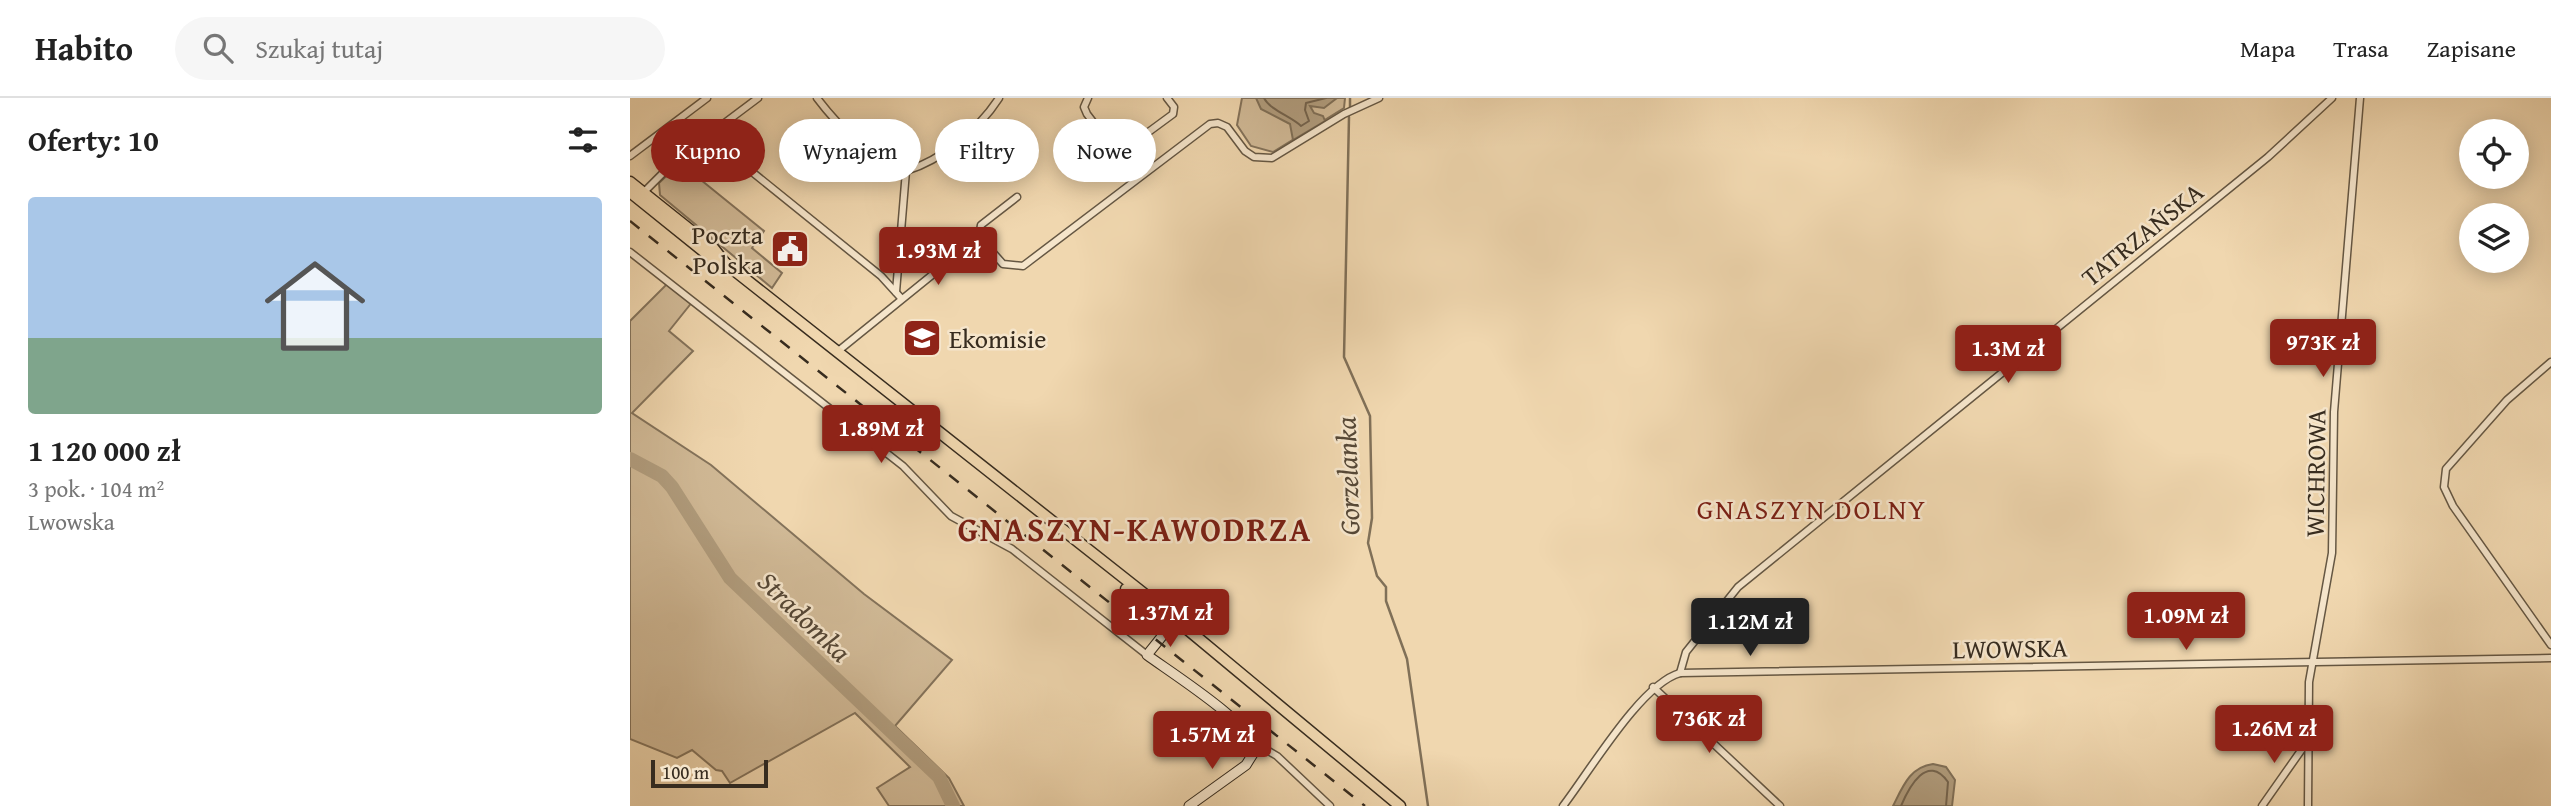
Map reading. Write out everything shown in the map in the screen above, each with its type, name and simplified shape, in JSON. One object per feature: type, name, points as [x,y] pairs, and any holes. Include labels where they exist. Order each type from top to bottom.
[{"type":"main road","points":[[630,182],[714,249],[725,263],[835,353],[1157,604],[1286,714]]},
{"type":"main road","points":[[630,192],[712,258],[725,263]]},
{"type":"main road","points":[[1055,527],[1090,560],[1400,806]]},
{"type":"street","points":[[630,156],[707,98]]},
{"type":"street","points":[[729,119],[758,98]]},
{"type":"street","points":[[817,98],[835,119]]},
{"type":"street","points":[[921,166],[971,130],[999,98]]},
{"type":"street","points":[[1088,98],[1084,107],[1087,114],[1116,152],[1120,153],[1173,114],[1174,107],[1167,98]]},
{"type":"street","points":[[979,237],[1003,264],[1023,267],[1210,124],[1218,123],[1227,127],[1245,152],[1254,157],[1272,158],[1344,114],[1379,98]]},
{"type":"street","name":"TATRZAŃSKA","points":[[1680,673],[1686,652],[1738,587],[2268,157],[2332,98]]},
{"type":"street","name":"WICHROWA","points":[[2308,806],[2312,663],[2332,553],[2334,412],[2360,98]]},
{"type":"street","points":[[644,192],[652,182]]},
{"type":"street","points":[[764,182],[901,298]]},
{"type":"street","points":[[896,292],[905,182]]},
{"type":"street","points":[[835,353],[979,237],[981,225],[1017,197]]},
{"type":"street","points":[[630,252],[903,466],[951,516],[1012,550],[1226,714],[1255,743],[1277,757],[1330,806]]},
{"type":"street","points":[[2551,362],[2493,415],[2446,469],[2443,480],[2447,495],[2463,522],[2551,645]]},
{"type":"street","points":[[1147,655],[1171,625]]},
{"type":"street","name":"LWOWSKA","points":[[1680,673],[2551,658]]},
{"type":"street","points":[[1563,806],[1653,687],[1667,677],[1680,673]]},
{"type":"street","points":[[1653,687],[1780,806]]},
{"type":"street","points":[[2262,806],[2309,740]]},
{"type":"street","points":[[1189,806],[1254,757],[1255,743]]},
{"type":"shaded area","points":[[1242,98],[1345,98],[1344,108],[1273,152],[1251,146],[1237,125]]},
{"type":"shaded area","points":[[703,182],[764,231],[752,248],[782,273],[772,288],[660,195],[659,183]]},
{"type":"shaded area","points":[[669,282],[693,301],[669,331],[693,351],[632,413],[711,465],[864,594],[952,660],[895,726],[949,778],[964,806],[889,806],[877,788],[910,767],[855,713],[730,783],[722,771],[716,770],[692,750],[677,758],[630,739],[630,321]]},
{"type":"water","points":[[1256,98],[1337,98],[1324,108],[1310,106],[1314,113],[1323,116],[1325,121],[1293,140],[1290,124],[1261,109]]},
{"type":"water","points":[[1933,764],[1946,767],[1955,780],[1952,806],[1893,806],[1913,773]]},
{"type":"waterway","name":"Gorzelanka","points":[[1350,98],[1350,107]]},
{"type":"waterway","name":"Gorzelanka","points":[[1349,117],[1344,357],[1370,416],[1372,518],[1368,543],[1377,576],[1386,587],[1386,601],[1407,659],[1428,806]]},
{"type":"waterway","name":"Stradomka","points":[[630,459],[662,476],[672,487],[730,578],[939,777],[953,806]]},
{"type":"railway","points":[[630,221],[1365,806]]},
{"type":"place","name":"Poczta Polska","points":[[790,249]]},
{"type":"place","name":"Ekomisie","points":[[922,338]]},
{"type":"district","name":"GNASZYN DOLNY","points":[[1812,508]]},
{"type":"district","name":"GNASZYN-KAWODRZA","points":[[1135,529]]}]
